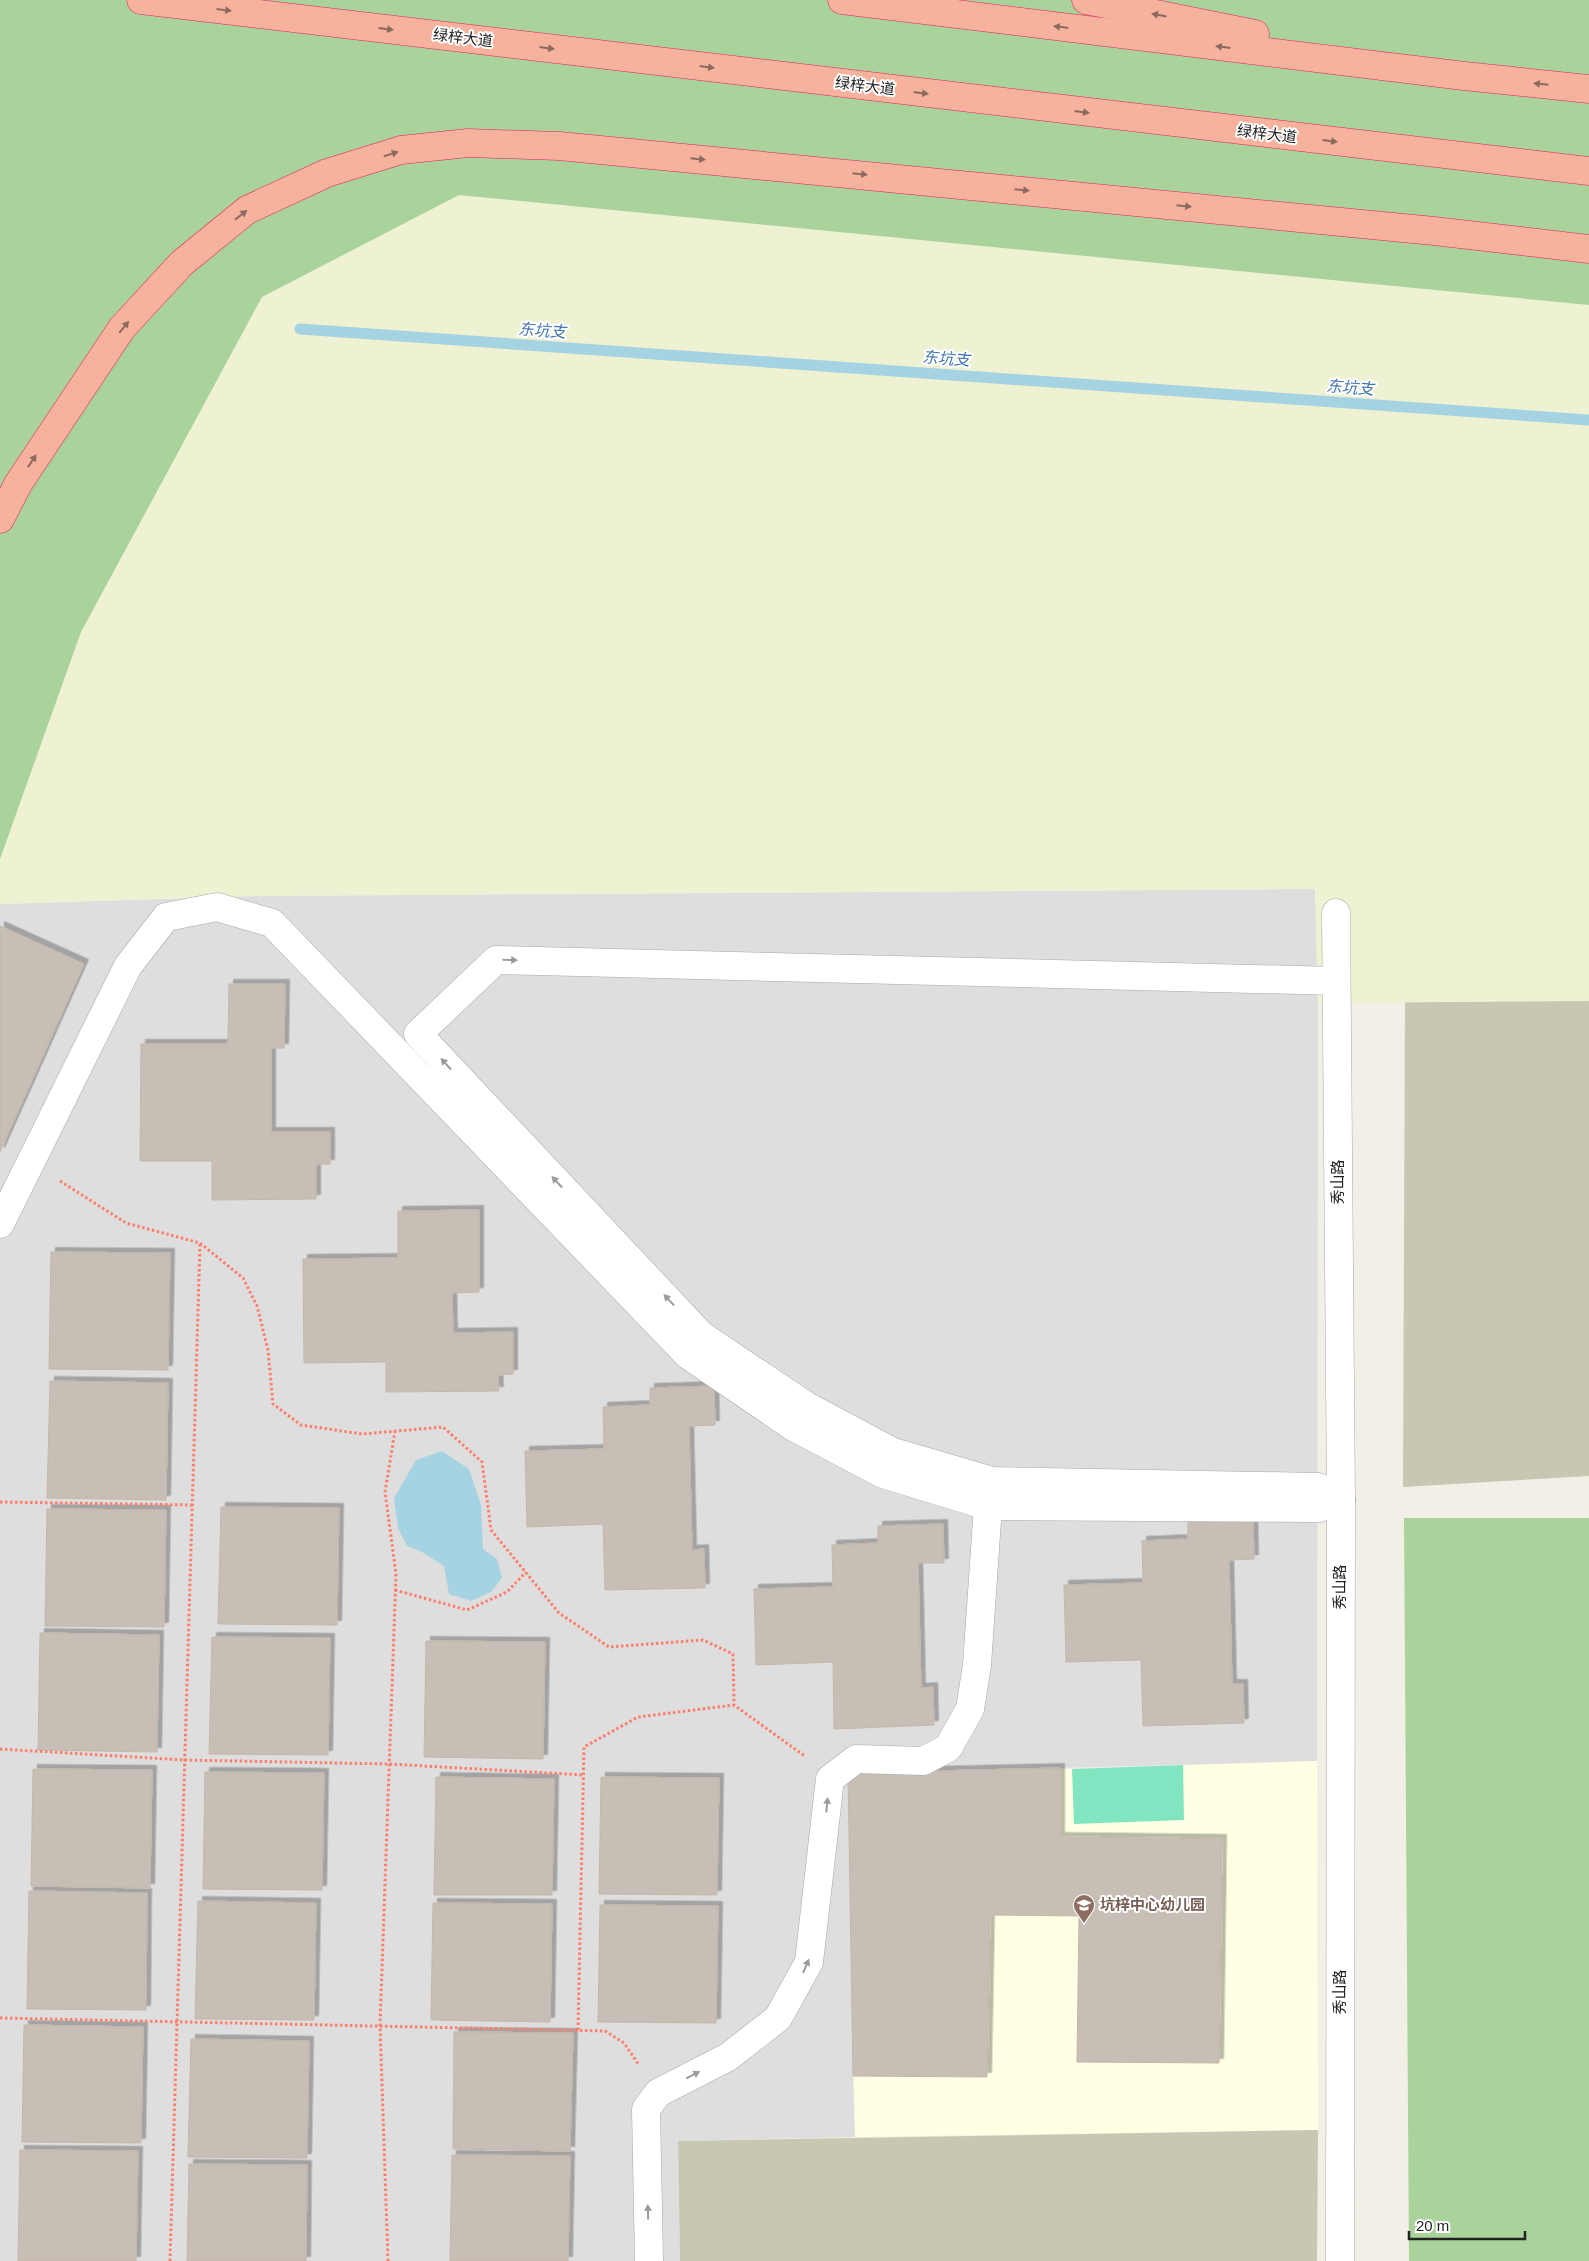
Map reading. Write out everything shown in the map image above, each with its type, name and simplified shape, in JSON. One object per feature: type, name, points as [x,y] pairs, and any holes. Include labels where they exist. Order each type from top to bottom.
[{"type":"highway","name":"绿梓大道","points":[[141,0],[1589,171]]},
{"type":"highway","points":[[842,0],[1464,76],[1589,89]]},
{"type":"highway","points":[[1086,0],[1464,76]]},
{"type":"highway","points":[[0,519],[18,484],[122,328],[182,263],[247,210],[326,173],[400,150],[468,143],[559,146],[1424,230],[1589,248]]},
{"type":"highway","points":[[0,526],[18,484]]},
{"type":"street","points":[[0,1224],[128,966],[166,917],[217,907],[272,923],[688,1355],[792,1426],[883,1474],[988,1506],[1318,1508],[1341,1500]]},
{"type":"street","name":"秀山路","points":[[1336,913],[1341,1500],[1340,2261]]},
{"type":"street","points":[[1336,981],[496,960],[418,1034],[702,1336],[805,1405],[893,1452],[992,1481],[1318,1487],[1341,1500]]},
{"type":"street","points":[[649,2261],[646,2109],[658,2093],[728,2057],[778,2018],[809,1962],[830,1779],[856,1759],[923,1761],[948,1748],[970,1709],[976,1664],[988,1506]]},
{"type":"path","points":[[30,1163],[126,1223],[200,1243],[243,1278],[257,1306],[268,1350],[272,1404],[301,1425],[362,1434],[443,1427],[482,1462],[491,1530],[559,1612],[609,1647],[703,1640],[733,1654],[734,1706]]},
{"type":"path","points":[[170,2261],[200,1243]]},
{"type":"path","points":[[388,2261],[380,2025],[396,1574],[386,1492],[396,1431]]},
{"type":"path","points":[[0,1502],[193,1505]]},
{"type":"path","points":[[395,1590],[467,1610],[507,1592],[526,1572]]},
{"type":"path","points":[[578,2030],[584,1747],[638,1717],[734,1706],[833,1776]]},
{"type":"path","points":[[0,1750],[185,1760],[389,1764],[584,1775]]},
{"type":"path","points":[[0,2018],[177,2020],[605,2031],[624,2044],[658,2093]]},
{"type":"shaded area","points":[[459,195],[1589,305],[1589,1001],[1318,1003],[1315,889],[258,896],[0,904],[0,859],[81,632],[262,297]]},
{"type":"shaded area","points":[[1315,889],[1318,1003],[1317,1761],[1060,1768],[853,2076],[855,2137],[678,2141],[680,2261],[0,2261],[0,904],[258,896]]},
{"type":"shaded area","points":[[1405,1001],[1589,1001],[1589,1476],[1403,1487]]},
{"type":"shaded area","name":"坑梓中心幼儿园","points":[[1317,1761],[1318,2130],[855,2137],[848,1773],[1072,1769]]},
{"type":"shaded area","points":[[1318,2130],[1317,2261],[680,2261],[678,2141]]},
{"type":"green space","points":[[0,0],[1589,0],[1589,305],[459,195],[262,297],[81,632],[0,859]]},
{"type":"green space","points":[[1404,1518],[1589,1518],[1589,2261],[1409,2261]]},
{"type":"green space","points":[[1183,1765],[1184,1820],[1074,1824],[1072,1769]]},
{"type":"water","points":[[442,1451],[469,1469],[481,1505],[483,1549],[497,1559],[502,1578],[491,1592],[471,1601],[449,1594],[444,1566],[422,1552],[407,1546],[398,1528],[394,1498],[416,1460]]},
{"type":"building","points":[[0,926],[84,964],[0,1152]]},
{"type":"building","points":[[229,984],[285,984],[284,1048],[271,1048],[271,1132],[330,1132],[330,1164],[316,1164],[316,1199],[212,1200],[212,1161],[140,1161],[141,1044],[228,1044]]},
{"type":"building","points":[[479,1210],[479,1292],[452,1293],[453,1333],[513,1332],[513,1374],[498,1375],[499,1391],[386,1392],[386,1362],[304,1363],[303,1259],[398,1258],[398,1211]]},
{"type":"building","points":[[51,1252],[170,1253],[168,1370],[49,1369]]},
{"type":"building","points":[[50,1381],[168,1383],[166,1500],[47,1498]]},
{"type":"building","points":[[714,1386],[715,1425],[689,1426],[692,1550],[704,1549],[705,1588],[605,1590],[603,1524],[527,1527],[525,1451],[604,1449],[603,1407],[650,1405],[650,1388]]},
{"type":"building","points":[[221,1507],[339,1508],[337,1625],[218,1624]]},
{"type":"building","points":[[47,1509],[166,1510],[164,1627],[45,1626]]},
{"type":"building","points":[[1253,1520],[1254,1559],[1229,1560],[1232,1684],[1243,1684],[1244,1723],[1143,1726],[1141,1660],[1066,1662],[1064,1585],[1143,1583],[1142,1541],[1188,1539],[1188,1522]]},
{"type":"building","points":[[943,1524],[944,1563],[918,1563],[921,1688],[933,1687],[934,1725],[834,1729],[833,1662],[756,1665],[754,1589],[833,1587],[832,1545],[878,1543],[878,1526]]},
{"type":"building","points":[[40,1633],[159,1635],[157,1752],[38,1750]]},
{"type":"building","points":[[212,1637],[330,1638],[328,1755],[209,1754]]},
{"type":"building","points":[[426,1641],[545,1642],[543,1759],[424,1757]]},
{"type":"building","points":[[1060,1768],[1060,1837],[1222,1839],[1219,2063],[1077,2062],[1079,1916],[990,1915],[987,2077],[853,2076],[848,1773]]},
{"type":"building","points":[[33,1769],[152,1770],[150,1888],[31,1886]]},
{"type":"building","points":[[205,1772],[324,1773],[322,1890],[203,1889]]},
{"type":"building","points":[[436,1777],[554,1779],[552,1895],[434,1895]]},
{"type":"building","points":[[601,1777],[719,1778],[717,1895],[599,1894]]},
{"type":"building","points":[[29,1891],[147,1893],[146,2010],[27,2009]]},
{"type":"building","points":[[198,1901],[316,1903],[314,2020],[195,2019]]},
{"type":"building","points":[[433,1903],[552,1904],[550,2022],[431,2020]]},
{"type":"building","points":[[600,1905],[718,1906],[716,2023],[598,2022]]},
{"type":"building","points":[[24,2025],[143,2027],[141,2143],[22,2142]]},
{"type":"building","points":[[454,2032],[573,2033],[570,2151],[453,2149]]},
{"type":"building","points":[[191,2039],[309,2041],[307,2158],[188,2157]]},
{"type":"building","points":[[20,2150],[138,2151],[136,2261],[18,2261]]},
{"type":"building","points":[[452,2155],[570,2156],[568,2261],[450,2261]]},
{"type":"building","points":[[189,2164],[307,2165],[306,2261],[187,2261]]},
{"type":"waterway","name":"东坑支","points":[[300,329],[1589,420]]},
{"type":"place","name":"坑梓中心幼儿园","points":[[1084,1924]]}]
